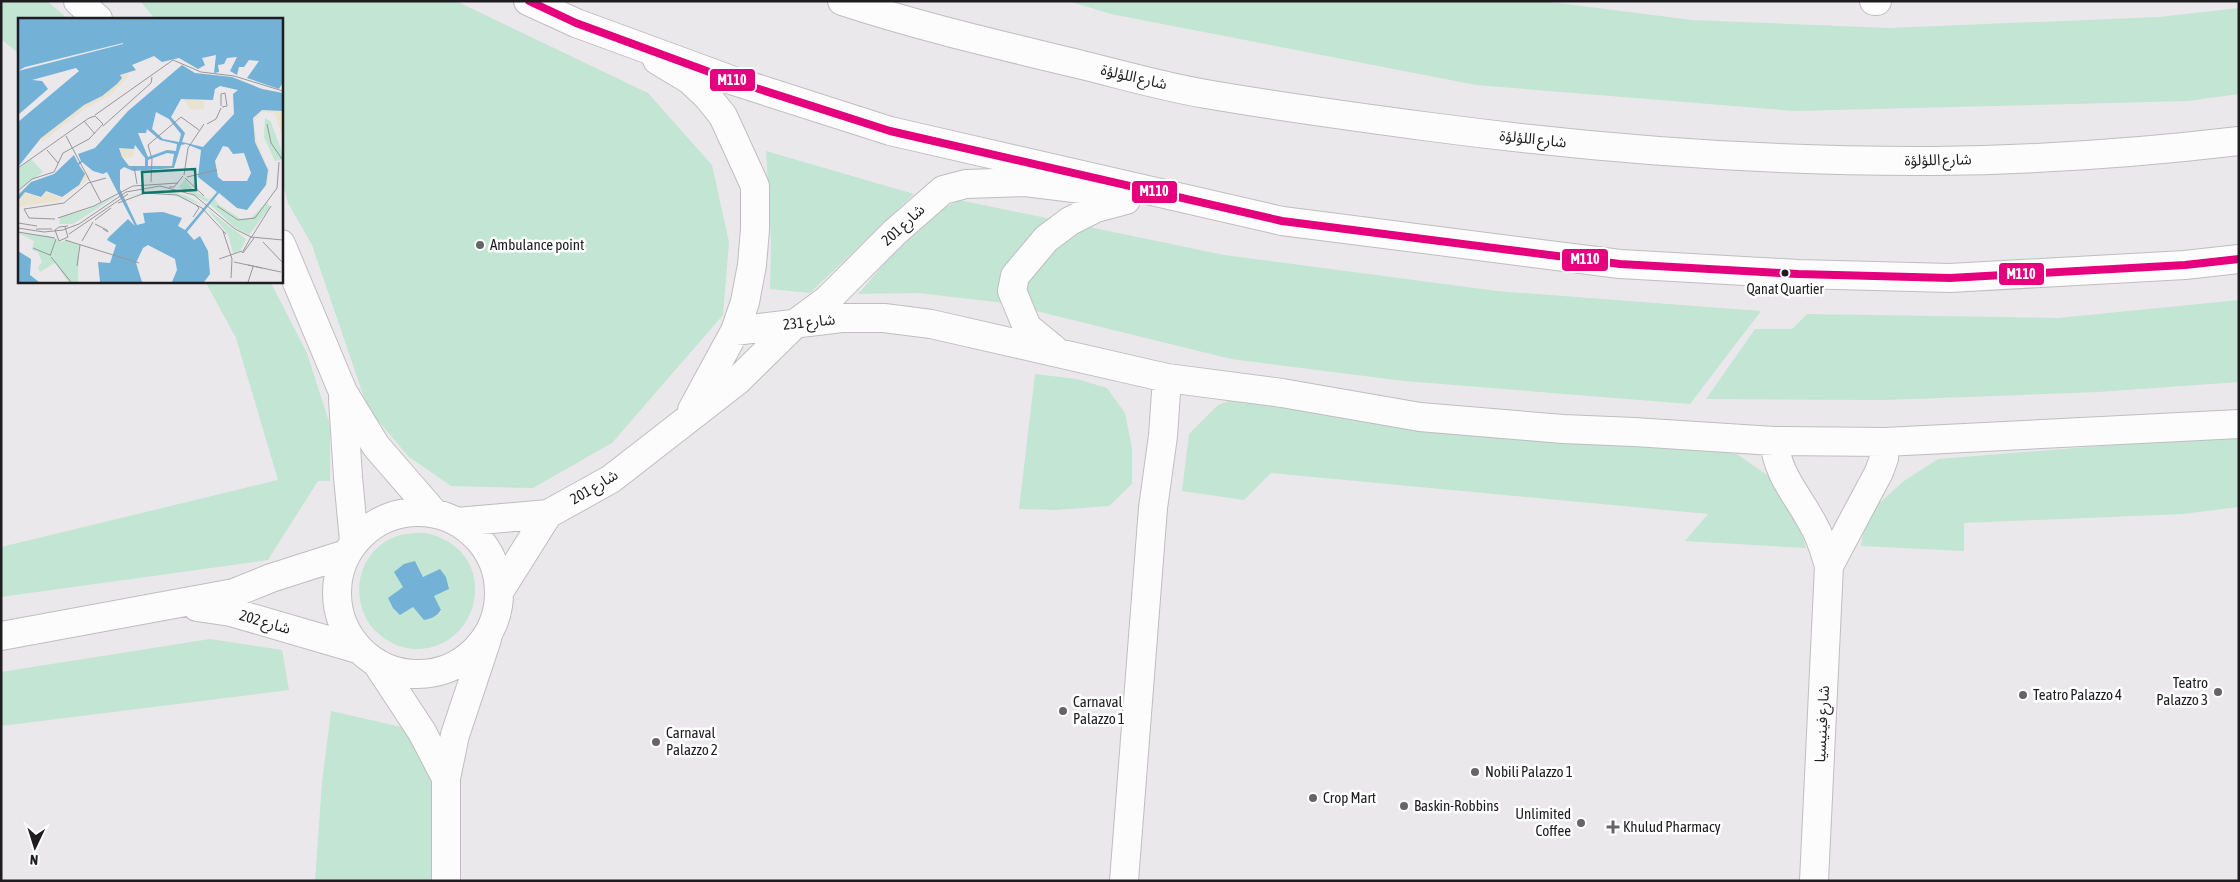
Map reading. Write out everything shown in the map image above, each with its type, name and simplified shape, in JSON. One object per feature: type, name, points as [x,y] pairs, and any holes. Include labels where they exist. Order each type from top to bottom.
[{"type":"street","points":[[78,1],[97,18]]},
{"type":"street","points":[[528,1],[576,23],[734,81],[890,131],[1282,222],[1620,264],[1798,274],[1950,278],[2185,265],[2239,259]]},
{"type":"street","name":"شارع اللؤلؤة","points":[[842,1],[918,26],[1203,94],[1514,138],[1640,150],[1806,160],[1936,161],[2062,157],[2164,150],[2239,141]]},
{"type":"street","name":"شارع 201","points":[[576,23],[663,63],[690,80],[707,96],[723,116],[755,186],[755,229],[752,265],[745,302],[735,331],[686,423]]},
{"type":"street","name":"شارع 201","points":[[445,517],[548,514],[611,479],[686,423],[737,381],[796,323],[828,300],[895,232],[943,190],[966,184],[1025,182],[1183,200]]},
{"type":"street","points":[[1061,355],[1027,327],[1012,291],[1015,276],[1029,258],[1046,239],[1070,221],[1096,208],[1124,200],[1183,200]]},
{"type":"street","points":[[282,246],[343,392],[376,446],[445,517],[474,535],[488,551],[496,571],[500,592],[495,620],[455,735],[446,778],[446,881]]},
{"type":"street","name":"شارع 231","points":[[735,331],[842,318],[884,318],[931,324],[1167,378],[1282,393],[1420,417],[1563,429],[1774,441],[1885,442],[2239,424]]},
{"type":"street","points":[[1124,881],[1153,508],[1163,436],[1167,378]]},
{"type":"street","points":[[343,392],[347,446],[350,547]]},
{"type":"street","name":"شارع فينيسيا","points":[[1774,441],[1776,460],[1784,477],[1816,528],[1830,566],[1814,881]]},
{"type":"street","name":"شارع فينيسيا","points":[[1830,566],[1879,472],[1884,458],[1885,442]]},
{"type":"street","points":[[445,517],[416,511],[382,520],[367,528],[350,547],[337,578],[336,603],[343,627],[368,657],[422,732],[446,778]]},
{"type":"street","name":"شارع 201","points":[[500,592],[548,514]]},
{"type":"street","name":"شارع 202","points":[[1,636],[234,593],[350,547]]},
{"type":"street","name":"شارع 202","points":[[171,606],[204,607],[231,612],[368,657]]},
{"type":"street","points":[[368,657],[402,673],[427,674],[452,667],[474,653],[489,633]]},
{"type":"green space","points":[[1,1],[47,1],[67,18],[18,18],[18,53],[1,39]]},
{"type":"green space","points":[[140,1],[456,1],[648,93],[712,165],[729,242],[723,315],[612,443],[533,488],[451,486],[409,457],[368,409],[312,245],[288,203],[282,181],[282,18],[154,18]]},
{"type":"green space","points":[[1068,1],[1543,1],[1692,20],[1889,28],[2159,17],[2239,8],[2239,94],[2188,101],[1794,111],[1476,85],[1111,14]]},
{"type":"green space","points":[[766,151],[914,194],[810,293],[770,289],[771,243]]},
{"type":"green space","points":[[959,200],[1224,255],[1497,291],[1761,311],[1690,404],[1404,381],[1231,359],[1004,303],[918,293],[858,294],[928,217]]},
{"type":"green space","points":[[206,282],[271,282],[307,353],[330,425],[330,481],[318,481],[268,560],[1,597],[1,547],[278,480],[236,338]]},
{"type":"green space","points":[[2239,300],[2239,382],[2098,392],[1885,400],[1706,399],[1755,329],[1792,329],[1807,314],[2058,318]]},
{"type":"green space","points":[[1035,374],[1077,379],[1107,388],[1125,413],[1132,448],[1132,484],[1109,506],[1056,510],[1019,509]]},
{"type":"green space","points":[[1234,399],[1737,454],[1780,484],[1797,516],[1806,548],[1685,541],[1708,514],[1271,473],[1244,500],[1182,491],[1189,434],[1218,405]]},
{"type":"green space","points":[[2239,435],[2239,507],[2183,514],[1964,523],[1964,551],[1861,546],[1866,515],[1904,481],[1938,459]]},
{"type":"green space","points":[[420,533],[439,537],[459,550],[470,565],[475,581],[474,598],[469,615],[460,630],[446,641],[428,648],[415,649],[394,644],[373,629],[367,621],[361,606],[359,584],[365,564],[379,546],[397,536]],"holes":[[[415,561],[441,611],[440,613],[413,607],[389,598],[403,587]]]},
{"type":"green space","points":[[210,639],[282,650],[289,690],[1,726],[1,672]]},
{"type":"green space","points":[[331,711],[406,728],[439,786],[434,881],[315,881],[322,782]]},
{"type":"water","points":[[415,561],[423,577],[440,569],[446,577],[449,589],[434,596],[441,610],[434,617],[424,620],[413,607],[400,615],[393,608],[388,598],[403,587],[394,572],[404,564]]},
{"type":"transit line","name":"M110","points":[[529,1],[576,23],[734,81],[890,131],[1282,221],[1620,264],[1798,274],[1950,278],[2185,265],[2239,259]]},
{"type":"place","name":"Ambulance point","points":[[480,245]]},
{"type":"place","name":"Qanat Quartier","points":[[1785,273]]},
{"type":"place","name":"Teatro Palazzo 3","points":[[2218,692]]},
{"type":"place","name":"Teatro Palazzo 4","points":[[2023,695]]},
{"type":"place","name":"Carnaval Palazzo 1","points":[[1063,711]]},
{"type":"place","name":"Carnaval Palazzo 2","points":[[656,742]]},
{"type":"place","name":"Nobili Palazzo 1","points":[[1475,772]]},
{"type":"place","name":"Crop Mart","points":[[1313,798]]},
{"type":"place","name":"Baskin-Robbins","points":[[1404,806]]},
{"type":"place","name":"Unlimited Coffee","points":[[1581,823]]},
{"type":"place","name":"Khulud Pharmacy","points":[[1613,827]]}]
